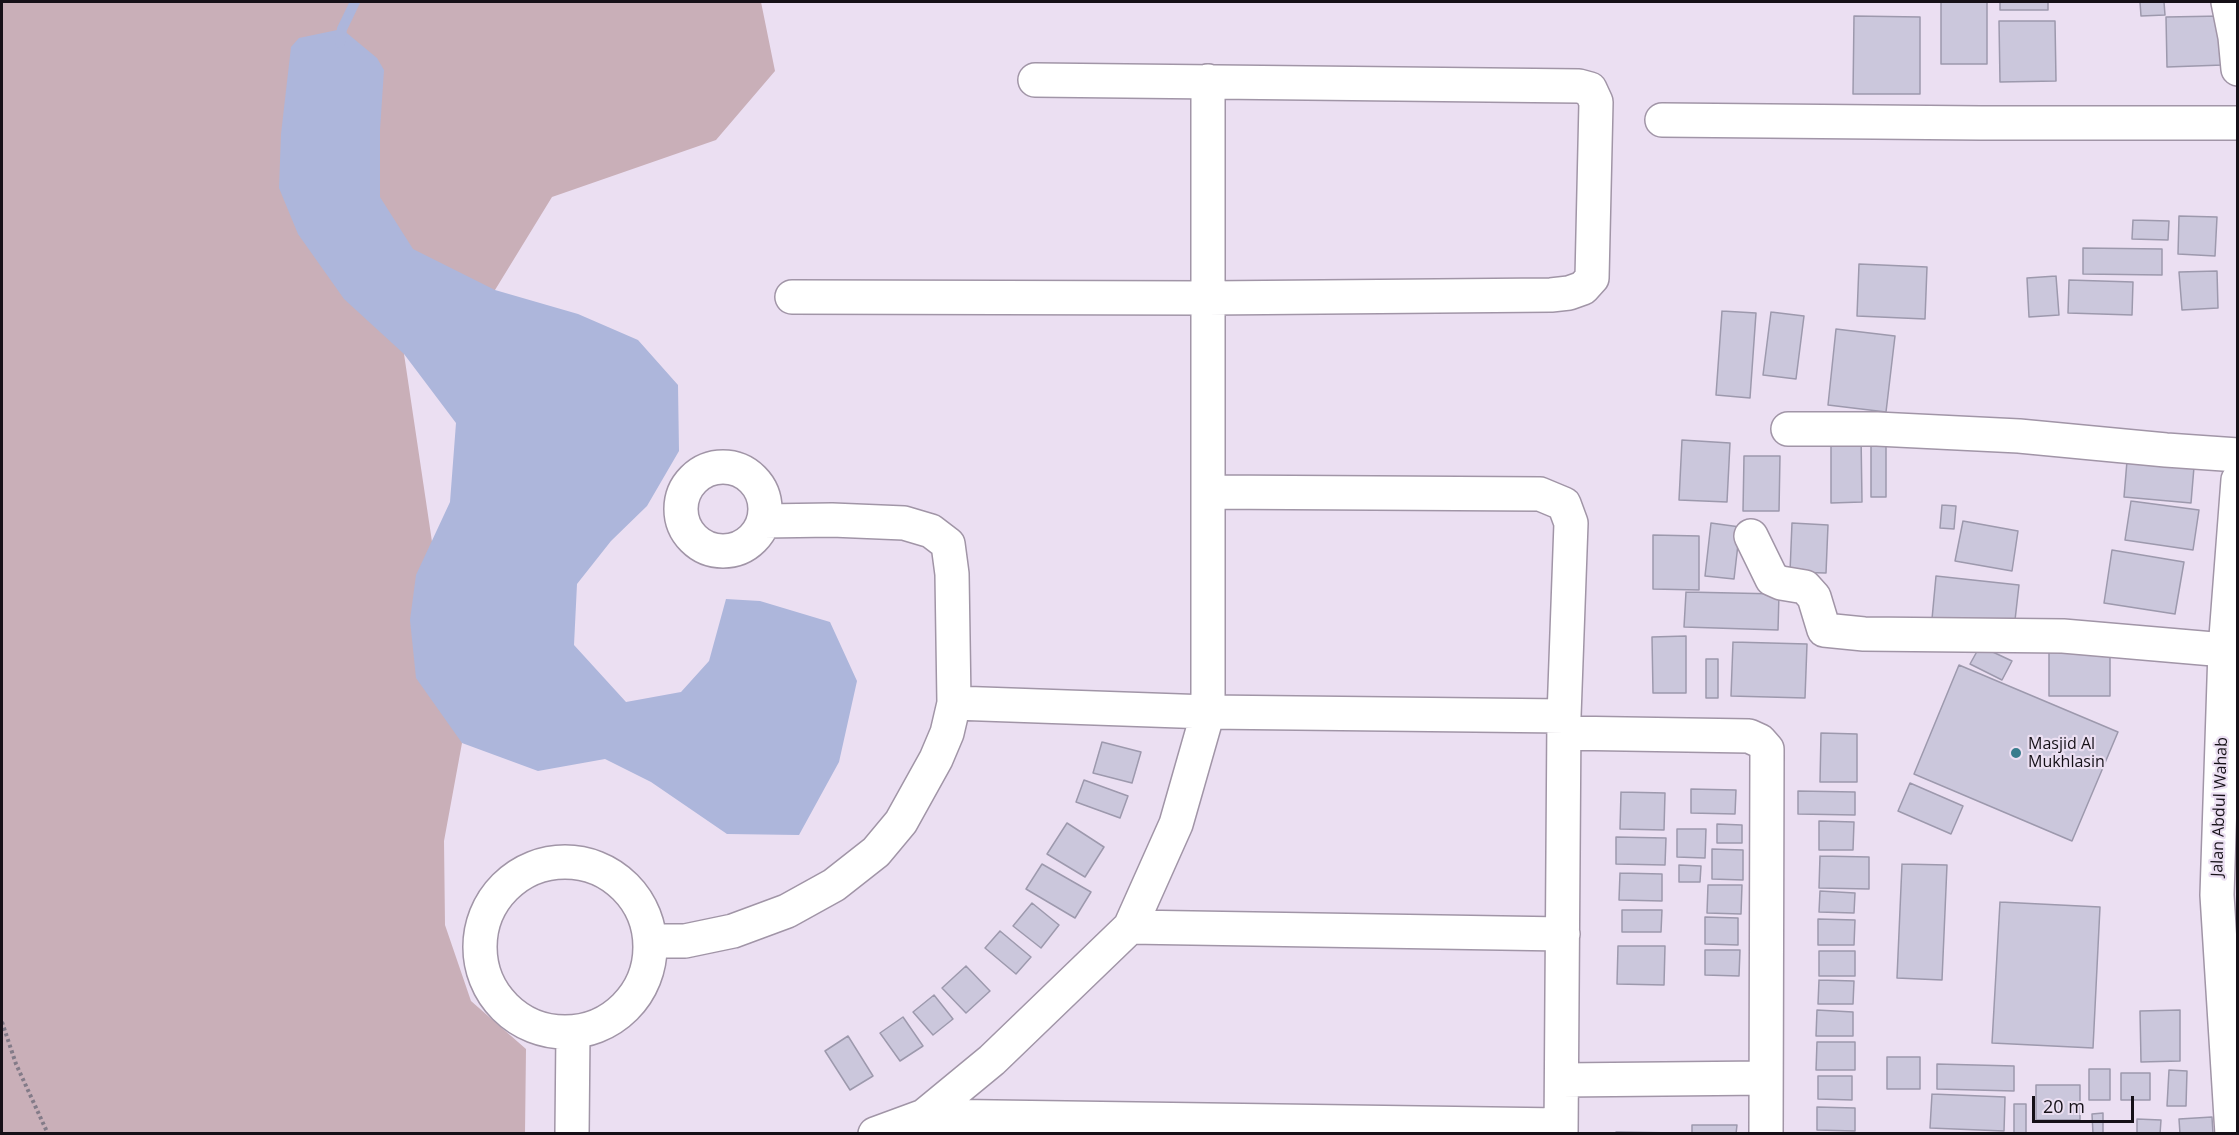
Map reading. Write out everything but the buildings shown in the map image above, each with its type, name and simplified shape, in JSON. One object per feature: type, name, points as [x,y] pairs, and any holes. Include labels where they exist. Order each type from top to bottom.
[{"type":"street","points":[[2228,2],[2238,69]]},
{"type":"street","points":[[792,297],[1208,298],[1551,295],[1569,293],[1583,288],[1592,278],[1596,102],[1590,89],[1579,86],[1035,80]]},
{"type":"street","points":[[875,1134],[924,1116],[992,1060],[1130,927],[1176,824],[1208,712],[1208,81]]},
{"type":"street","points":[[1662,120],[2238,123]]},
{"type":"street","points":[[1788,429],[1877,429],[2019,436],[2166,450],[2238,454]]},
{"type":"street","name":"Jalan Abdul Wahab","points":[[2232,1134],[2217,895],[2230,741],[2225,650],[2238,480]]},
{"type":"street","points":[[924,1116],[1561,1129],[1564,724],[1571,523],[1564,504],[1540,494],[1208,492]]},
{"type":"street","points":[[651,941],[685,941],[734,931],[787,911],[834,885],[876,852],[901,822],[936,759],[947,733],[954,703],[952,574],[948,544],[931,531],[904,523],[831,520],[764,522]]},
{"type":"street","points":[[1751,536],[1772,579],[1805,587],[1814,597],[1824,630],[1864,634],[2062,636],[2225,650]]},
{"type":"street","points":[[954,703],[1564,724],[1749,736],[1760,741],[1767,749],[1766,1134]]},
{"type":"street","points":[[546,863],[583,863],[617,878],[641,906],[651,941],[647,974],[631,1003],[605,1023],[573,1032],[536,1028],[505,1009],[485,978],[479,942],[489,906],[513,878],[546,863]]},
{"type":"street","points":[[1130,927],[1563,934]]},
{"type":"street","points":[[572,1134],[573,1032]]},
{"type":"street","points":[[1562,1080],[1766,1078]]},
{"type":"path","points":[[2,1022],[16,1064],[48,1134]]},
{"type":"shaded area","points":[[2,2],[761,2],[775,71],[716,140],[552,197],[495,290],[404,354],[462,743],[444,841],[445,925],[471,1001],[526,1049],[525,1133],[2,1134]]},
{"type":"water","points":[[342,29],[377,58],[384,70],[380,130],[380,197],[413,249],[495,290],[578,314],[638,340],[678,385],[679,451],[647,506],[611,541],[577,584],[574,645],[626,702],[681,692],[709,661],[726,599],[760,601],[830,622],[857,681],[839,762],[799,835],[727,834],[651,782],[605,759],[538,771],[462,743],[416,678],[410,620],[416,575],[450,502],[456,423],[404,354],[344,299],[298,234],[279,188],[281,134],[291,47],[299,38]]},
{"type":"waterway","points":[[340,43],[342,29],[355,2]]},
{"type":"place","name":"Masjid Al Mukhlasin","points":[[2016,753]]}]
